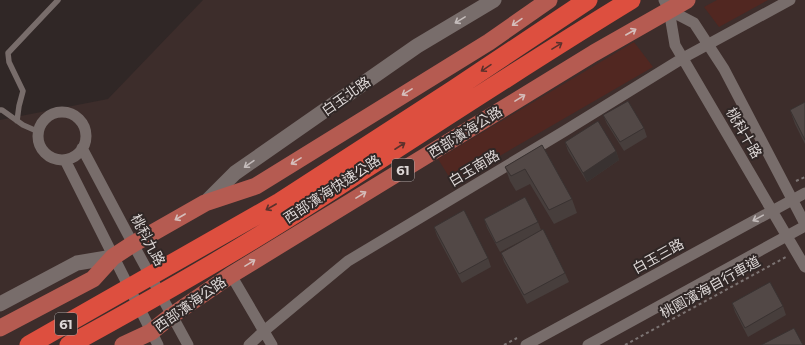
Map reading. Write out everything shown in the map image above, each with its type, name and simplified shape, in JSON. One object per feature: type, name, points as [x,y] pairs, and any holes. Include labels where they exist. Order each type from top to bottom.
[{"type":"highway","name":"西部濱海快速公路","points":[[29,345],[280,202],[588,0]]},
{"type":"highway","name":"西部濱海快速公路","points":[[69,345],[201,271],[289,218],[624,4]]},
{"type":"main road","name":"61","points":[[0,328],[94,278],[113,257],[205,203],[256,186],[489,42],[548,0]]},
{"type":"main road","name":"西部濱海公路","points":[[124,345],[154,338],[171,316],[231,275],[594,53],[667,5],[687,0]]},
{"type":"street","name":"白玉北路","points":[[205,203],[235,173],[417,46],[494,0]]},
{"type":"street","name":"白玉南路","points":[[249,345],[348,261],[683,58],[790,0]]},
{"type":"street","name":"桃科十路","points":[[667,5],[694,23],[724,69],[805,225]]},
{"type":"street","name":"桃科十路","points":[[667,5],[675,45],[805,267]]},
{"type":"street","points":[[64,112],[72,114],[78,119],[85,129],[86,141],[82,148],[78,154],[72,158],[65,160],[53,158],[44,151],[39,144],[39,129],[49,116],[64,112]]},
{"type":"street","name":"桃科九路","points":[[82,148],[171,316],[188,345]]},
{"type":"street","points":[[65,160],[154,338]]},
{"type":"street","name":"白玉三路","points":[[526,345],[805,193]]},
{"type":"street","points":[[588,345],[805,225]]},
{"type":"street","points":[[0,304],[77,263],[113,257]]},
{"type":"street","points":[[231,275],[272,345]]},
{"type":"lane","points":[[18,121],[19,106],[23,91],[9,62],[8,53],[58,0]]},
{"type":"lane","points":[[0,110],[23,125],[39,132]]},
{"type":"path","name":"桃園濱海自行車道","points":[[625,345],[796,252]]},
{"type":"shaded area","points":[[203,0],[805,0],[805,345],[0,345],[0,120],[108,99]]},
{"type":"shaded area","points":[[717,0],[768,0],[719,27],[704,7]]},
{"type":"shaded area","points":[[634,42],[653,67],[453,183],[438,159]]},
{"type":"building","points":[[628,101],[644,128],[620,142],[603,115]]},
{"type":"building","points":[[805,102],[805,140],[790,110]]},
{"type":"building","points":[[598,121],[616,151],[583,173],[565,142]]},
{"type":"building","points":[[542,145],[572,199],[549,210],[525,169],[511,176],[505,167]]},
{"type":"building","points":[[525,197],[538,222],[496,243],[484,219]]},
{"type":"building","points":[[464,210],[488,258],[459,274],[434,227]]},
{"type":"building","points":[[543,229],[565,273],[524,295],[501,253]]},
{"type":"building","points":[[770,282],[783,306],[745,328],[732,303]]},
{"type":"building","points":[[794,328],[803,345],[761,345]]}]
